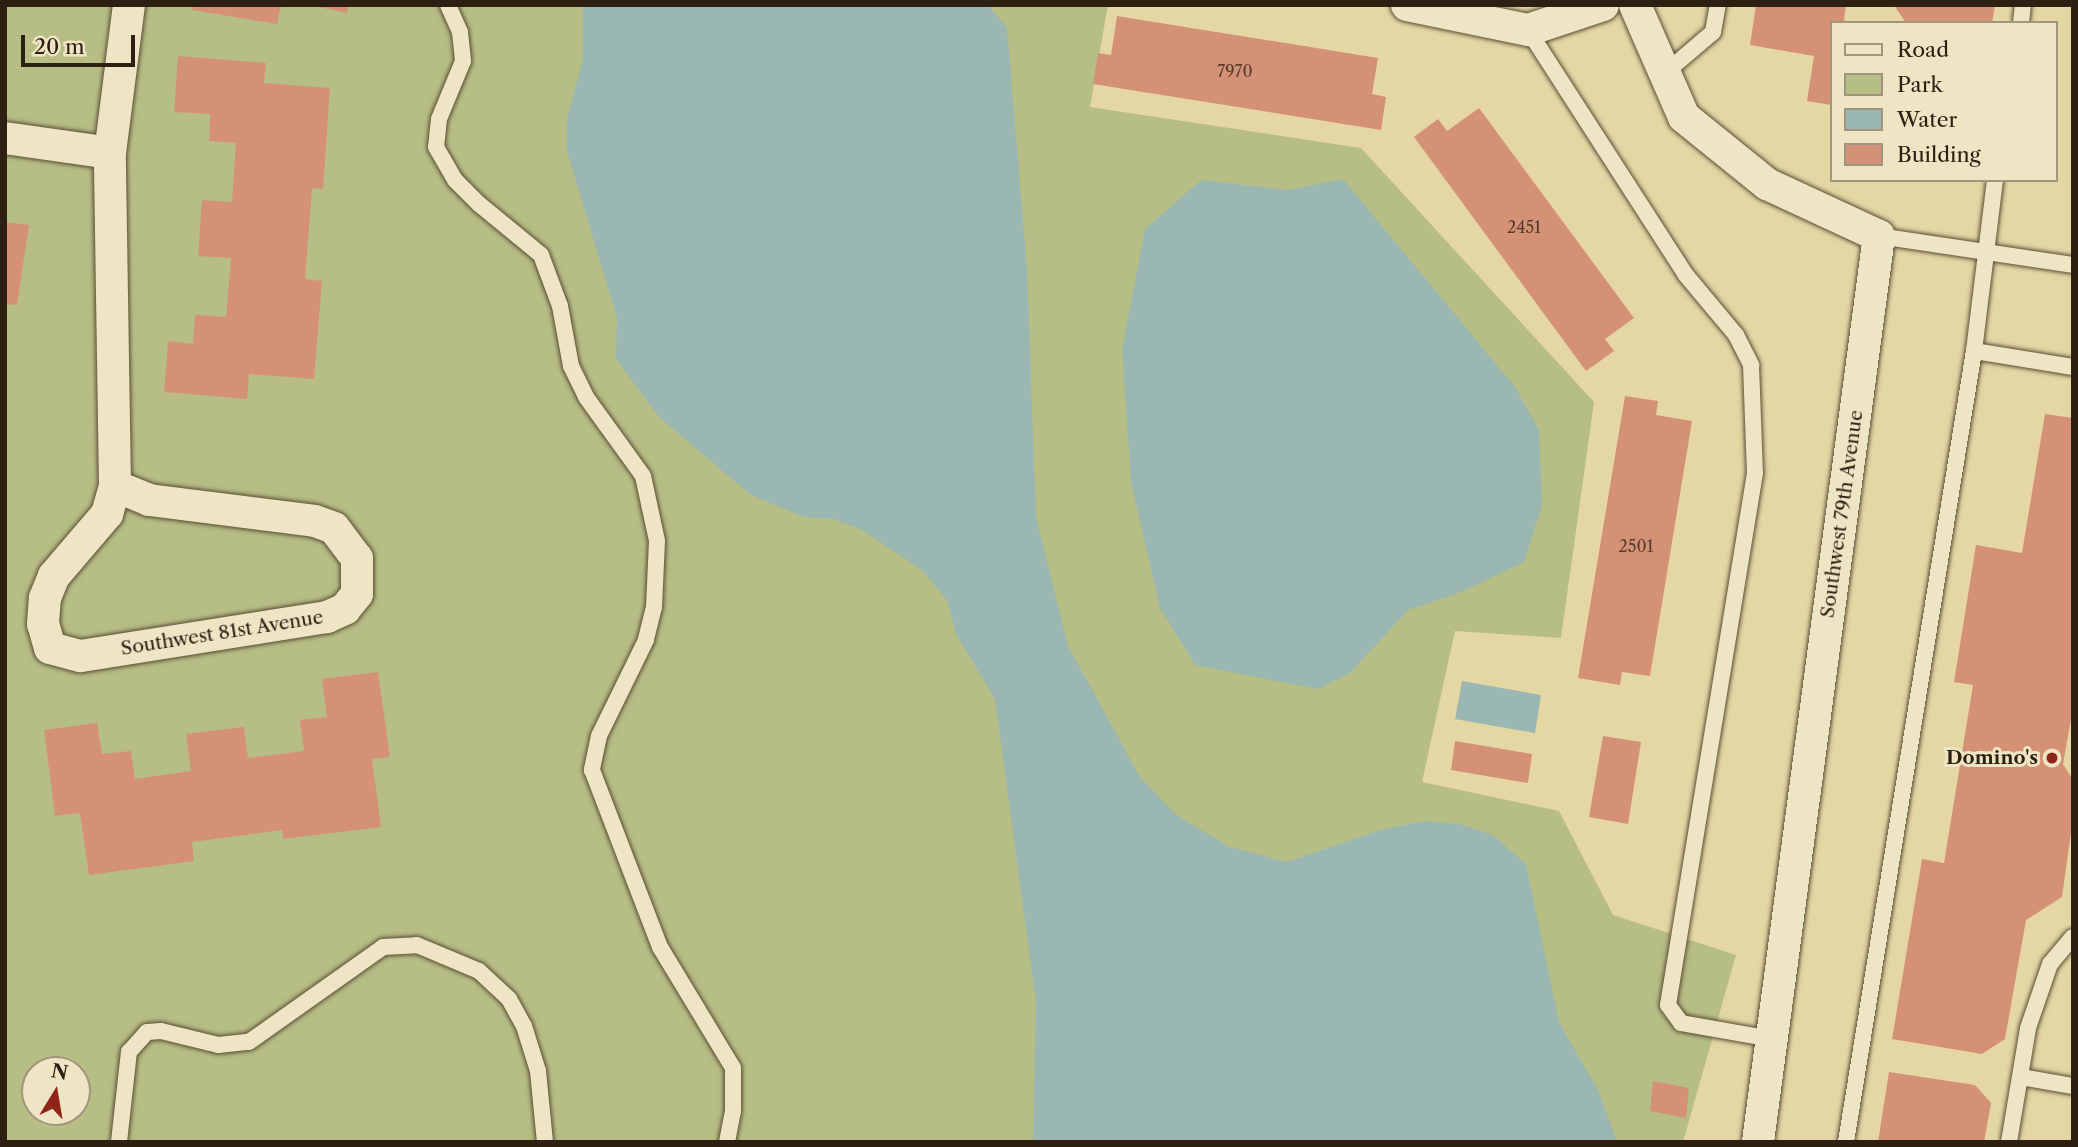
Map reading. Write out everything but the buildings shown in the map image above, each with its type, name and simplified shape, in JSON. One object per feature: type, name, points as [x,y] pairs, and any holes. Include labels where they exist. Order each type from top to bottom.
[{"type":"street","name":"Southwest 81st Avenue","points":[[115,486],[183,506],[306,519],[334,528],[357,558],[358,594],[345,609],[327,617],[80,656],[62,654],[50,648],[43,624],[45,598],[54,576],[107,514],[115,486],[110,153],[129,5]]},
{"type":"street","points":[[1406,5],[1462,10],[1528,30],[1603,5]]},
{"type":"street","points":[[1635,5],[1684,117],[1767,184],[1879,236]]},
{"type":"street","points":[[5,138],[110,153]]},
{"type":"street","name":"Southwest 79th Avenue","points":[[1758,1142],[1879,236]]},
{"type":"lane","points":[[448,5],[460,32],[463,61],[439,119],[436,147],[455,180],[479,204],[541,255],[560,306],[571,366],[586,397],[643,476],[657,541],[654,607],[646,640],[599,736],[592,770],[660,947],[733,1068],[733,1111],[727,1142]]},
{"type":"lane","points":[[1665,73],[1713,33],[1718,5]]},
{"type":"lane","points":[[1528,30],[1685,274],[1736,335],[1751,365],[1755,473],[1668,1006],[1681,1023],[1772,1039]]},
{"type":"lane","points":[[1846,1142],[1974,351],[1984,248],[1996,182]]},
{"type":"lane","points":[[1879,236],[1984,248],[2073,265]]},
{"type":"lane","points":[[1974,351],[2073,367]]},
{"type":"lane","points":[[2009,1142],[2028,1028],[2050,964],[2073,937]]},
{"type":"lane","points":[[119,1142],[129,1052],[147,1032],[161,1031],[218,1045],[249,1042],[383,947],[417,945],[479,971],[509,999],[524,1026],[538,1071],[545,1142]]},
{"type":"lane","points":[[2021,1077],[2073,1086]]},
{"type":"green space","points":[[5,5],[1108,5],[1090,107],[1361,148],[1594,402],[1561,638],[1455,631],[1422,782],[1559,811],[1613,915],[1736,955],[1683,1142],[5,1142]]},
{"type":"water","points":[[583,5],[988,5],[1007,28],[1027,269],[1036,517],[1068,646],[1140,777],[1176,815],[1230,847],[1287,862],[1380,830],[1424,821],[1459,824],[1493,835],[1526,864],[1559,1022],[1598,1090],[1617,1142],[1033,1142],[1036,1003],[995,699],[956,634],[947,600],[923,571],[864,531],[834,519],[804,517],[751,495],[659,417],[616,359],[617,318],[567,151],[567,119],[583,58]]},
{"type":"water","points":[[1343,179],[1515,387],[1539,430],[1542,505],[1524,562],[1461,592],[1408,610],[1350,673],[1318,689],[1195,665],[1160,608],[1131,482],[1122,349],[1145,229],[1201,180],[1288,190]]},
{"type":"water","points":[[1462,681],[1541,695],[1535,733],[1455,719]]},
{"type":"place","name":"Domino's","points":[[2052,758]]}]
